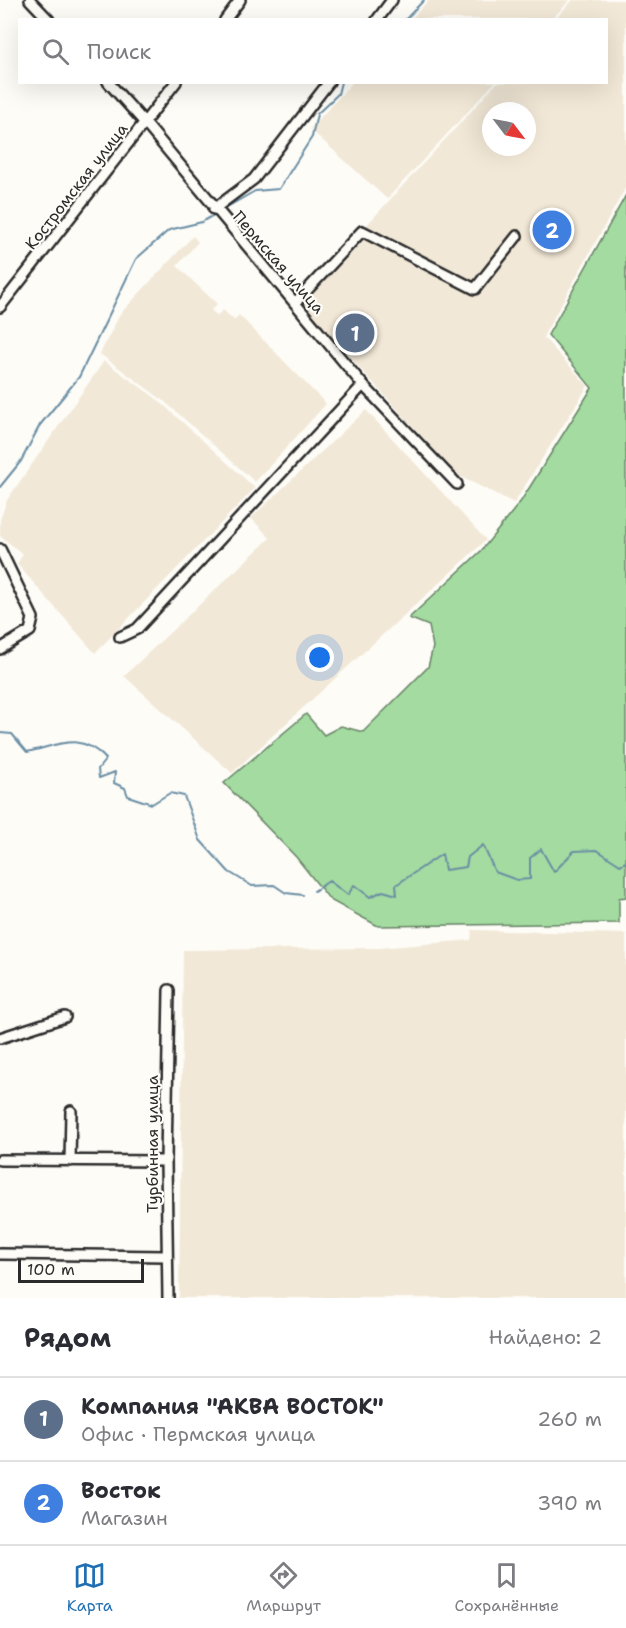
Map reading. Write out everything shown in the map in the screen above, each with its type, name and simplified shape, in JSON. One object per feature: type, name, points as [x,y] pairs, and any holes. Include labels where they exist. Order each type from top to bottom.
[{"type":"street","points":[[30,0],[47,18]]},
{"type":"street","points":[[226,18],[240,0]]},
{"type":"street","points":[[378,18],[392,0]]},
{"type":"street","name":"Пермская улица","points":[[110,84],[145,123],[214,209],[363,385],[457,484]]},
{"type":"street","name":"Костромская улица","points":[[0,308],[174,84]]},
{"type":"street","points":[[214,209],[254,179],[327,84]]},
{"type":"street","points":[[295,303],[362,231],[474,289],[517,236]]},
{"type":"street","points":[[120,637],[137,629],[363,385]]},
{"type":"street","points":[[0,649],[30,632],[33,618],[1,550]]},
{"type":"street","name":"Турбинная улица","points":[[168,1298],[166,1161],[169,990]]},
{"type":"street","points":[[0,1038],[65,1017]]},
{"type":"street","points":[[69,1161],[71,1111]]},
{"type":"street","points":[[0,1160],[166,1161]]},
{"type":"street","points":[[0,1254],[167,1256]]},
{"type":"shaded area","points":[[429,0],[570,0],[553,18],[412,18]]},
{"type":"shaded area","points":[[573,0],[626,0],[626,187],[543,337],[588,386],[514,503],[457,475],[298,300],[496,84],[608,84],[608,18],[556,18]]},
{"type":"shaded area","points":[[351,84],[493,84],[387,199],[310,129]]},
{"type":"shaded area","points":[[193,236],[198,242],[177,266],[217,304],[211,310],[217,316],[223,310],[234,320],[239,315],[326,404],[255,482],[164,401],[100,354],[120,314]]},
{"type":"shaded area","points":[[104,361],[157,399],[255,488],[95,653],[17,564],[23,554],[0,536],[0,520],[7,500]]},
{"type":"shaded area","points":[[366,410],[486,540],[232,773],[124,676],[270,538],[251,518]]},
{"type":"shaded area","points":[[472,930],[626,934],[626,1298],[179,1298],[183,950],[379,948],[471,940]]},
{"type":"green space","points":[[626,195],[626,897],[619,898],[619,923],[378,926],[330,900],[296,857],[224,783],[306,714],[324,735],[341,726],[363,732],[428,667],[433,647],[429,626],[409,618],[481,551],[521,501],[592,388],[548,335]]},
{"type":"waterway","points":[[407,18],[424,0]]},
{"type":"waterway","points":[[222,210],[255,191],[279,189],[312,137],[317,114],[338,94],[340,84]]},
{"type":"waterway","points":[[0,487],[21,461],[40,425],[79,377],[136,259],[169,230],[202,222],[217,213]]},
{"type":"waterway","points":[[0,733],[12,734],[27,752],[69,742],[88,745],[106,759],[98,769],[99,778],[115,772],[114,783],[125,788],[128,796],[152,804],[170,793],[184,796],[200,840],[229,872],[252,886],[274,885],[286,893],[303,895]]},
{"type":"waterway","points":[[314,891],[329,881],[348,895],[354,885],[370,897],[383,891],[397,895],[396,885],[442,854],[445,870],[466,867],[468,857],[483,845],[495,872],[517,880],[530,879],[530,858],[541,849],[554,872],[574,851],[597,850],[620,865],[626,862]]},
{"type":"place","name":"Восток","points":[[552,230]]},
{"type":"place","name":"Компания \"АКВА ВОСТОК\"","points":[[355,333]]}]
